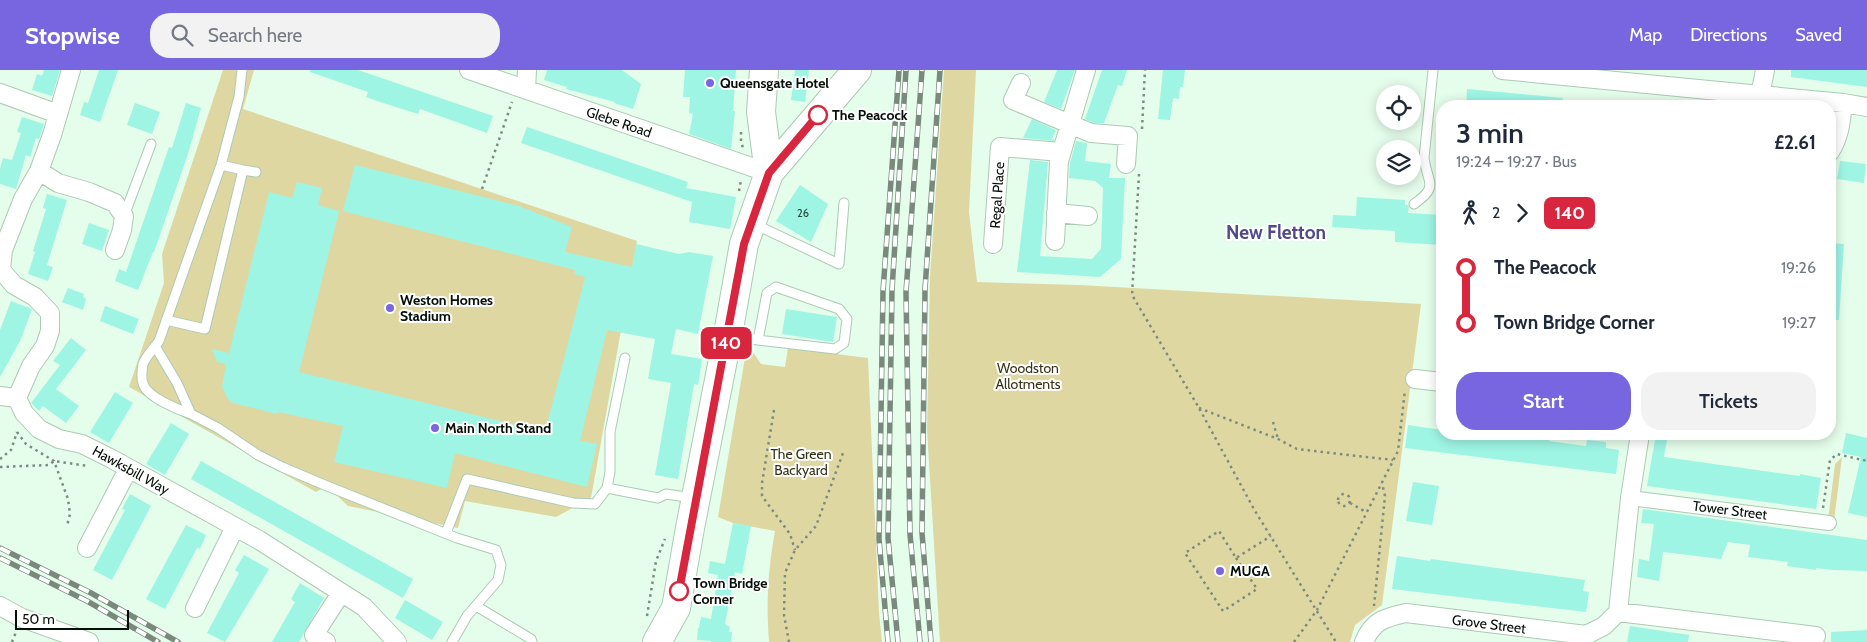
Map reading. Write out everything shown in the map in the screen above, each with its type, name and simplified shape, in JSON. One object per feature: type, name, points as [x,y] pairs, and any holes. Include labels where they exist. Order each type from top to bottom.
[{"type":"main road","points":[[764,70],[762,112],[769,173]]},
{"type":"main road","points":[[673,642],[676,608],[744,244],[769,173],[857,70]]},
{"type":"main road","points":[[657,642],[676,608]]},
{"type":"street","points":[[9,397],[46,346],[50,331],[50,312],[35,297],[14,285],[1,270],[2,250],[23,199],[39,172],[71,70]]},
{"type":"street","name":"Glebe Road","points":[[469,70],[769,173]]},
{"type":"street","points":[[521,88],[527,70]]},
{"type":"street","points":[[1055,241],[1059,161],[1086,70]]},
{"type":"street","points":[[1502,70],[1759,100],[1765,70]]},
{"type":"street","points":[[1021,83],[1013,100],[1091,133],[1128,136],[1133,166]]},
{"type":"street","points":[[0,93],[58,114]]},
{"type":"street","points":[[1836,103],[1867,107]]},
{"type":"street","points":[[1836,142],[1840,130],[1843,103]]},
{"type":"street","name":"Regal Place","points":[[993,244],[1000,148],[1061,152]]},
{"type":"street","points":[[39,172],[58,182],[115,202],[124,216],[122,230],[115,250]]},
{"type":"street","points":[[1056,213],[1088,216]]},
{"type":"street","points":[[1415,379],[1436,381]]},
{"type":"street","name":"Hawksbill Way","points":[[9,397],[39,429],[59,439],[82,444],[130,469],[235,527],[364,607],[397,642]]},
{"type":"street","points":[[1639,440],[1630,498],[1618,612],[1762,636],[1816,636]]},
{"type":"street","points":[[87,548],[130,469]]},
{"type":"street","name":"Tower Street","points":[[1630,498],[1825,522]]},
{"type":"street","points":[[194,608],[235,527]]},
{"type":"street","points":[[326,642],[314,635],[341,593]]},
{"type":"street","points":[[0,606],[22,618],[89,642]]},
{"type":"street","name":"Grove Street","points":[[1368,635],[1383,618],[1406,613],[1586,635],[1604,626],[1618,612]]},
{"type":"lane","points":[[242,70],[239,97],[221,165],[159,341],[144,362],[143,385],[150,393],[171,406],[192,414],[258,455],[282,467],[446,533],[496,550],[501,565],[498,580],[467,616],[452,642]]},
{"type":"lane","points":[[1414,204],[1426,196],[1430,187],[1430,179],[1425,170],[1424,158],[1433,70]]},
{"type":"lane","points":[[124,216],[151,144]]},
{"type":"lane","points":[[221,165],[256,172]]},
{"type":"lane","points":[[166,320],[205,329],[243,170]]},
{"type":"lane","points":[[752,223],[839,264],[844,203]]},
{"type":"lane","points":[[728,334],[758,340],[835,349],[844,343],[847,318],[839,309],[776,287],[768,293],[758,340]]},
{"type":"lane","points":[[155,346],[177,383],[192,414]]},
{"type":"lane","points":[[446,533],[467,479],[573,503],[595,504],[607,488],[610,472],[610,432],[625,358]]},
{"type":"lane","points":[[607,488],[658,498],[666,494],[696,498]]},
{"type":"lane","points":[[476,606],[531,639],[532,642]]},
{"type":"path","points":[[1142,129],[1146,70]]},
{"type":"path","points":[[482,189],[521,88]]},
{"type":"path","points":[[1133,166],[1132,295],[1199,408],[1255,511],[1336,642]]},
{"type":"path","points":[[1294,642],[1317,610],[1398,451],[1406,380],[1415,379]]},
{"type":"path","points":[[0,460],[11,450],[17,432],[9,397]]},
{"type":"path","points":[[1199,408],[1278,440],[1297,450],[1393,460]]},
{"type":"path","points":[[774,410],[762,482],[762,496],[790,534],[796,550]]},
{"type":"path","points":[[1273,422],[1278,440]]},
{"type":"path","points":[[17,432],[26,444],[54,461],[90,467]]},
{"type":"path","points":[[789,642],[784,616],[785,573],[796,550],[816,526],[843,453]]},
{"type":"path","points":[[1825,522],[1830,460],[1837,454],[1867,461]]},
{"type":"path","points":[[0,467],[49,465],[54,461]]},
{"type":"path","points":[[54,461],[68,499],[70,514],[67,526]]},
{"type":"path","points":[[1368,635],[1385,496],[1382,481]]},
{"type":"path","points":[[1348,495],[1351,499],[1350,503],[1347,506],[1341,506],[1338,500],[1339,496],[1348,495]]},
{"type":"path","points":[[1350,503],[1367,512]]},
{"type":"path","points":[[1220,531],[1236,558],[1256,589],[1223,611],[1185,553],[1220,531]]},
{"type":"path","points":[[1236,558],[1270,536]]},
{"type":"green space","name":"Weston Homes Stadium","points":[[223,70],[254,70],[243,109],[637,241],[591,498],[556,517],[465,501],[458,528],[348,506],[327,486],[316,492],[129,387],[164,283],[162,254]]},
{"type":"green space","name":"Woodston Allotments","points":[[944,70],[976,70],[969,212],[977,282],[1079,285],[1421,304],[1382,605],[1355,625],[1350,642],[940,642],[927,430],[930,277]]},
{"type":"green space","name":"The Green Backyard","points":[[788,348],[868,358],[879,613],[882,642],[769,642],[768,586],[775,531],[733,523],[718,517],[746,352],[753,352],[761,364],[785,367]]},
{"type":"green space","points":[[1842,457],[1834,521],[1828,520],[1835,464]]},
{"type":"building","points":[[44,70],[60,70],[52,96],[32,90],[37,74],[42,76]]},
{"type":"building","points":[[99,70],[118,70],[100,122],[80,115],[84,102],[88,103]]},
{"type":"building","points":[[310,70],[358,70],[493,116],[487,133],[420,109],[418,114],[380,102],[366,97],[368,92],[310,72]]},
{"type":"building","points":[[547,70],[622,70],[641,84],[633,109],[615,102],[566,89],[567,87],[544,80]]},
{"type":"building","points":[[685,70],[736,70],[733,111],[735,111],[731,149],[689,134],[693,114],[689,113],[690,97],[683,97]]},
{"type":"building","points":[[795,70],[809,70],[805,102],[791,100]]},
{"type":"building","points":[[1057,70],[1075,70],[1061,109],[1044,102]]},
{"type":"building","points":[[1102,70],[1127,70],[1122,86],[1118,85],[1104,123],[1094,123],[1085,119]]},
{"type":"building","points":[[1163,70],[1185,70],[1179,99],[1173,98],[1170,120],[1158,119]]},
{"type":"building","points":[[1791,70],[1867,70],[1867,87],[1791,77]]},
{"type":"building","points":[[1467,89],[1563,98],[1563,100],[1466,100]]},
{"type":"building","points":[[135,103],[160,112],[152,134],[127,125]]},
{"type":"building","points":[[186,103],[201,108],[188,154],[154,252],[138,290],[115,281],[119,269],[126,272],[169,147],[172,148]]},
{"type":"building","points":[[22,117],[44,124],[39,139],[36,138],[30,157],[26,155],[16,189],[0,184],[0,169],[3,158],[12,160],[21,133],[17,132]]},
{"type":"building","points":[[1032,119],[1056,130],[1052,139],[1054,141],[1023,138]]},
{"type":"building","points":[[527,127],[688,182],[686,188],[736,197],[730,229],[689,222],[692,202],[521,143]]},
{"type":"building","points":[[1076,141],[1087,143],[1085,161],[1111,164],[1109,178],[1125,178],[1121,259],[1100,277],[1017,272],[1030,160],[1048,162],[1040,256],[1092,259],[1101,249],[1103,188],[1095,181],[1069,178],[1070,163]]},
{"type":"building","points":[[1840,161],[1866,164],[1864,183],[1837,179]]},
{"type":"building","points":[[355,165],[519,206],[572,227],[565,252],[632,267],[636,244],[679,254],[689,252],[713,256],[698,334],[676,329],[671,354],[702,359],[698,385],[694,384],[678,479],[655,475],[671,383],[648,379],[655,339],[607,330],[580,441],[597,444],[587,487],[455,453],[447,488],[334,462],[343,426],[278,412],[277,414],[233,403],[228,399],[222,387],[226,364],[217,362],[212,349],[229,353],[269,192],[292,198],[297,182],[322,188],[318,205],[339,211],[299,372],[545,432],[585,277],[574,274],[575,270],[343,211]]},
{"type":"building","points":[[800,185],[828,204],[811,242],[776,221]]},
{"type":"building","points":[[47,194],[67,200],[47,265],[53,267],[48,281],[28,274],[46,209],[43,208]]},
{"type":"building","points":[[1357,197],[1405,200],[1405,205],[1409,207],[1408,213],[1436,215],[1436,245],[1395,242],[1395,231],[1332,227],[1333,215],[1356,216]]},
{"type":"building","points":[[89,223],[109,230],[102,251],[82,244]]},
{"type":"building","points":[[1836,243],[1844,244],[1839,320],[1836,320]]},
{"type":"building","points":[[68,288],[84,294],[83,297],[86,299],[83,310],[62,302]]},
{"type":"building","points":[[11,301],[32,309],[21,339],[0,377],[0,330]]},
{"type":"building","points":[[105,306],[139,319],[133,334],[100,321]]},
{"type":"building","points":[[786,309],[837,317],[833,342],[782,334]]},
{"type":"building","points":[[71,338],[86,350],[56,389],[79,406],[66,423],[43,406],[39,411],[31,403],[60,365],[53,361]]},
{"type":"building","points":[[115,392],[133,403],[109,443],[90,432]]},
{"type":"building","points":[[171,423],[189,434],[165,475],[146,464]]},
{"type":"building","points":[[1408,425],[1436,429],[1436,440],[1549,440],[1586,446],[1587,440],[1606,442],[1606,448],[1619,450],[1616,474],[1405,448]]},
{"type":"building","points":[[1846,433],[1867,438],[1867,517],[1848,513],[1861,457],[1842,453]]},
{"type":"building","points":[[1655,440],[1667,440],[1664,457],[1821,478],[1816,509],[1647,486]]},
{"type":"building","points":[[201,461],[413,579],[403,598],[191,479]]},
{"type":"building","points":[[1413,482],[1439,486],[1432,525],[1406,521]]},
{"type":"building","points":[[130,494],[151,506],[112,580],[93,570],[125,510],[122,509]]},
{"type":"building","points":[[1643,509],[1867,540],[1867,571],[1816,568],[1816,570],[1787,566],[1788,562],[1748,557],[1750,545],[1728,542],[1721,559],[1663,552],[1659,581],[1637,577],[1639,559],[1649,561],[1654,524],[1641,523]]},
{"type":"building","points":[[733,523],[751,526],[742,574],[735,572],[725,624],[730,627],[729,632],[732,632],[731,642],[697,640],[701,617],[711,619],[718,575],[708,573],[710,561],[725,564]]},
{"type":"building","points":[[186,525],[206,535],[200,549],[197,548],[165,609],[146,599]]},
{"type":"building","points":[[244,555],[269,569],[225,642],[207,633],[239,573],[235,570]]},
{"type":"building","points":[[1397,556],[1585,580],[1583,591],[1589,592],[1586,612],[1392,589]]},
{"type":"building","points":[[300,583],[324,598],[299,642],[272,642],[295,602],[291,599]]},
{"type":"building","points":[[405,600],[443,622],[432,640],[395,618]]},
{"type":"building","points":[[1630,626],[1689,635],[1688,642],[1627,642]]},
{"type":"building","points":[[1867,630],[1867,642],[1831,642],[1831,632]]},
{"type":"railway","points":[[888,642],[879,539],[883,291],[899,70]]},
{"type":"railway","points":[[898,642],[888,538],[892,290],[906,70]]},
{"type":"railway","points":[[920,642],[910,534],[906,292],[922,70]]},
{"type":"railway","points":[[931,642],[922,533],[925,289],[940,70]]},
{"type":"railway","points":[[0,548],[91,593],[178,642]]},
{"type":"railway","points":[[0,558],[87,601],[158,642]]},
{"type":"bus line","name":"140","points":[[679,591],[744,244],[769,173],[818,115]]},
{"type":"place","name":"Queensgate Hotel","points":[[710,83]]},
{"type":"place","name":"The Peacock","points":[[818,115]]},
{"type":"place","name":"Weston Homes Stadium","points":[[390,308]]},
{"type":"place","name":"Main North Stand","points":[[435,428]]},
{"type":"place","name":"MUGA","points":[[1220,571]]},
{"type":"place","name":"Town Bridge Corner","points":[[679,591]]},
{"type":"district","name":"New Fletton","points":[[1276,232]]}]
